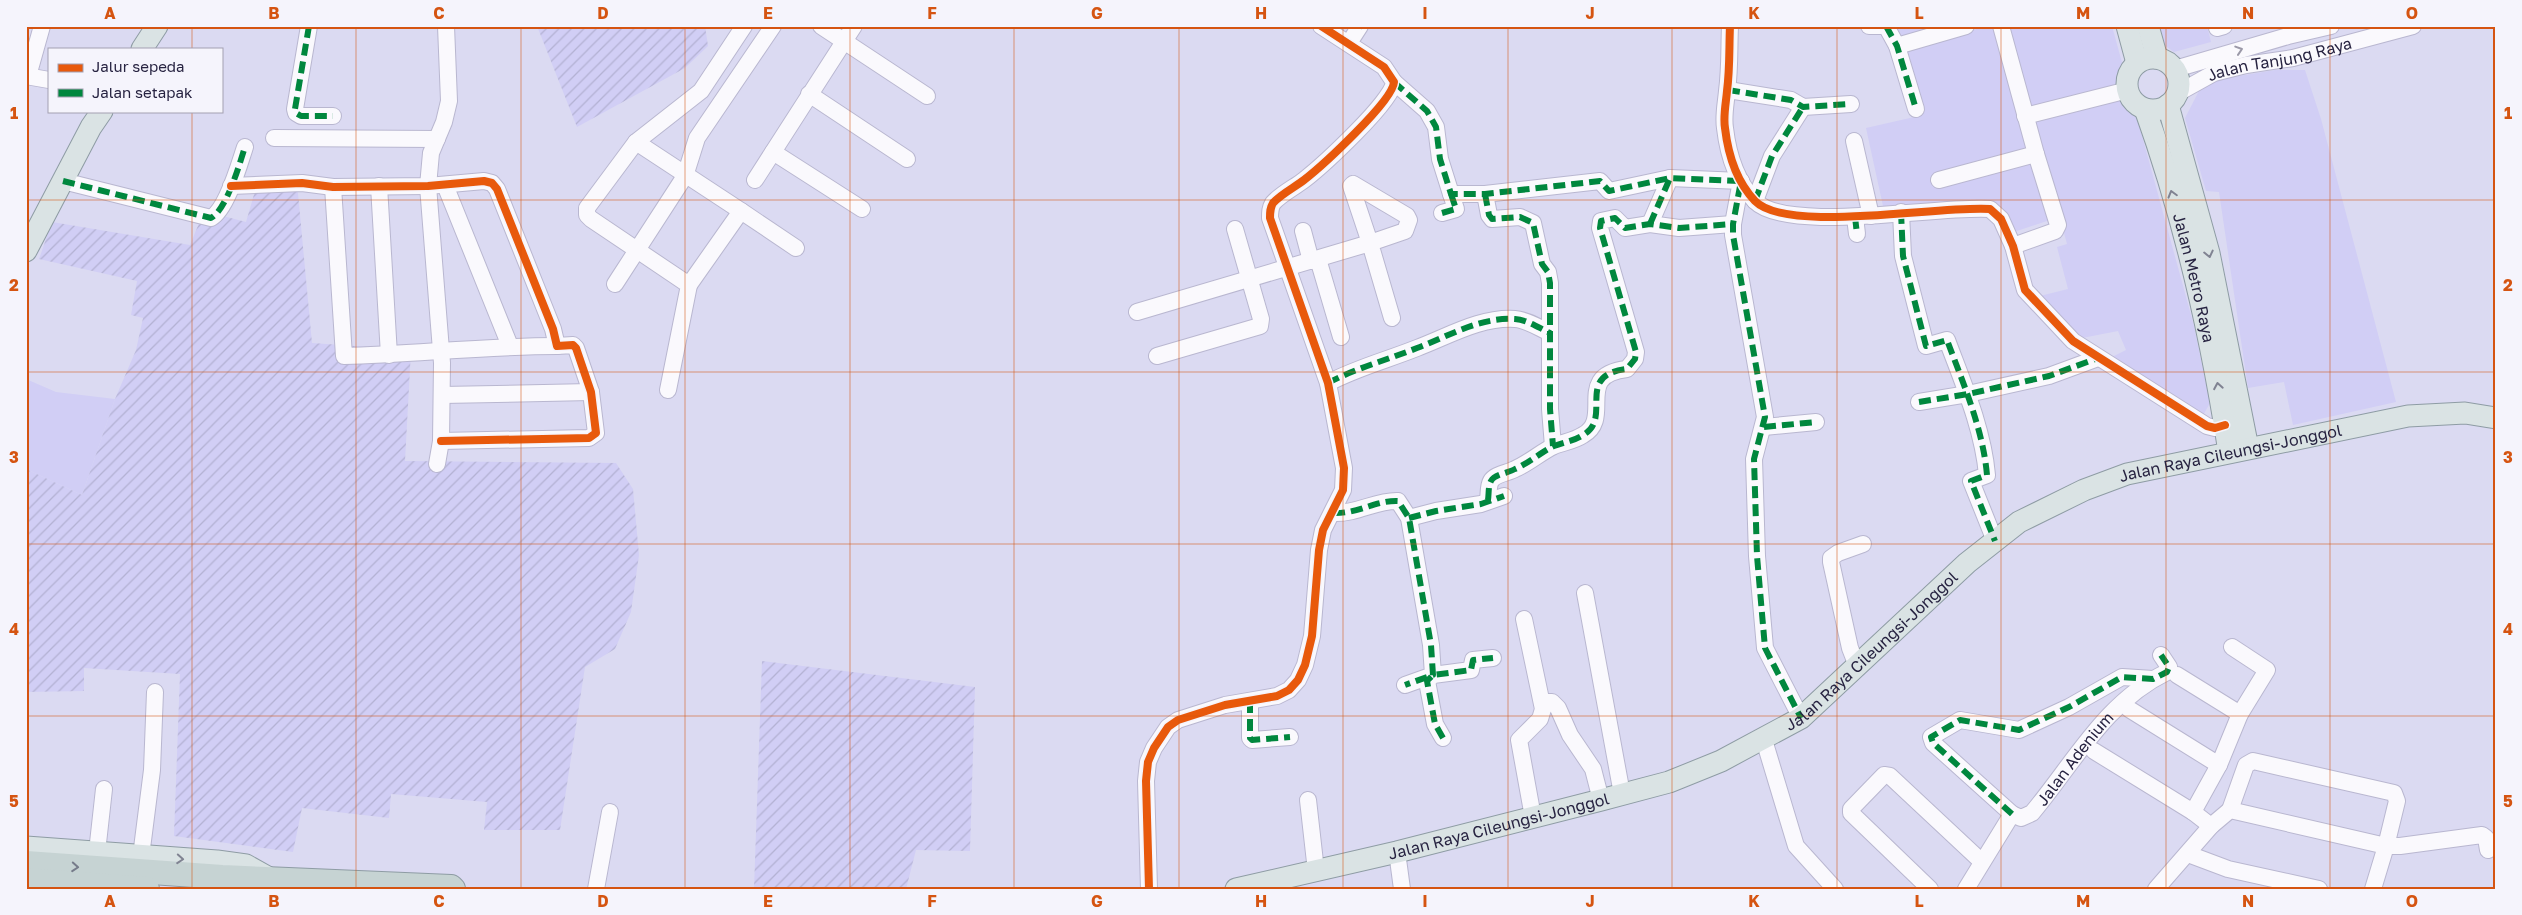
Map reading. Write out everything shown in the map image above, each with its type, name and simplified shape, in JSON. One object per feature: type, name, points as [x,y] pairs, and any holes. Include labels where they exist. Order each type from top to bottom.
[{"type":"highway","points":[[26,863],[222,877],[442,888]]},
{"type":"highway","points":[[26,880],[147,889]]},
{"type":"main road","points":[[143,48],[157,26]]},
{"type":"main road","points":[[2127,26],[2147,61]]},
{"type":"main road","points":[[2147,61],[2148,26]]},
{"type":"main road","points":[[2164,60],[2175,69],[2179,85],[2173,99],[2157,110],[2145,109],[2137,105],[2128,90],[2127,80],[2147,61],[2164,60]]},
{"type":"main road","name":"Jalan Metro Raya","points":[[2173,99],[2209,253],[2239,450]]},
{"type":"main road","name":"Jalan Metro Raya","points":[[2145,109],[2160,153],[2203,305],[2225,426],[2239,450]]},
{"type":"main road","points":[[26,251],[101,112]]},
{"type":"main road","name":"Jalan Raya Cileungsi-Jonggol","points":[[1250,888],[1669,782],[1764,740],[1801,718],[1967,563],[2020,522],[2093,487],[2127,474],[2408,416],[2465,413],[2496,418]]},
{"type":"main road","points":[[26,846],[246,866],[271,879]]},
{"type":"street","points":[[42,26],[27,76],[48,80]]},
{"type":"street","points":[[309,26],[295,109],[296,113],[301,116],[333,116]]},
{"type":"street","points":[[437,464],[441,441],[441,350],[428,186],[431,153],[448,110],[450,89],[446,26]]},
{"type":"street","points":[[689,285],[591,220],[586,212],[636,142],[701,91],[744,26]]},
{"type":"street","points":[[615,284],[685,176],[697,138],[773,26]]},
{"type":"street","points":[[821,26],[927,96]]},
{"type":"street","points":[[756,180],[854,26]]},
{"type":"street","points":[[1321,26],[1384,67],[1390,73],[1394,82],[1427,111],[1436,127],[1440,159],[1456,209],[1442,214]]},
{"type":"street","points":[[1349,43],[1360,26]]},
{"type":"street","points":[[1730,26],[1725,127],[1730,154],[1741,182],[1756,202],[1765,207],[1797,216],[1863,217],[1901,212],[1990,209],[2001,219],[2013,246],[2025,290],[2073,341],[2207,426],[2214,428],[2225,426]]},
{"type":"street","points":[[1870,26],[1881,26]]},
{"type":"street","points":[[1886,26],[1897,46],[1916,109]]},
{"type":"street","points":[[1897,46],[1966,26]]},
{"type":"street","points":[[2001,26],[2058,227],[2055,231],[2013,246]]},
{"type":"street","name":"Jalan Tanjung Raya","points":[[2175,69],[2288,36],[2331,26]]},
{"type":"street","name":"Jalan Tanjung Raya","points":[[2173,99],[2214,73],[2246,64],[2293,58],[2341,47],[2413,26]]},
{"type":"street","points":[[1149,889],[1146,781],[1148,762],[1154,748],[1168,727],[1178,720],[1207,710],[1250,701],[1265,700],[1289,690],[1305,666],[1315,616],[1319,550],[1324,528],[1340,501],[1345,480],[1328,383],[1270,218],[1272,204],[1343,146],[1389,95],[1394,82]]},
{"type":"street","points":[[1728,90],[1791,100],[1803,107],[1851,104]]},
{"type":"street","points":[[2026,116],[2128,90]]},
{"type":"street","points":[[809,94],[907,159]]},
{"type":"street","points":[[1756,202],[1772,156],[1803,107]]},
{"type":"street","points":[[274,138],[437,139]]},
{"type":"street","points":[[1854,141],[1863,217],[1857,234]]},
{"type":"street","points":[[636,142],[796,248]]},
{"type":"street","points":[[63,181],[211,218],[216,215],[231,186],[246,147]]},
{"type":"street","points":[[773,152],[862,209]]},
{"type":"street","points":[[1939,180],[2036,154]]},
{"type":"street","points":[[1451,194],[1485,194],[1600,181],[1609,191],[1670,178],[1741,182]]},
{"type":"street","points":[[1650,224],[1670,178]]},
{"type":"street","points":[[231,186],[302,183],[333,187],[445,186],[484,181],[492,183],[497,189],[553,329],[557,346]]},
{"type":"street","points":[[1741,182],[1733,224],[1765,417],[1764,427],[1754,459],[1756,548],[1765,648],[1801,718]]},
{"type":"street","points":[[379,186],[389,355]]},
{"type":"street","points":[[445,186],[510,346]]},
{"type":"street","points":[[333,187],[344,356],[389,355],[510,346],[573,345],[576,348],[590,392],[597,428],[596,432],[589,438],[441,441]]},
{"type":"street","points":[[1485,194],[1492,219],[1520,217],[1533,223],[1542,264],[1548,272],[1552,301],[1550,409],[1553,446]]},
{"type":"street","points":[[668,390],[689,285],[741,211]]},
{"type":"street","points":[[1901,212],[1903,256],[1926,346],[1947,340],[1968,394],[1986,462],[1987,475],[1971,481],[1995,541]]},
{"type":"street","points":[[1488,500],[1491,481],[1496,476],[1520,467],[1553,446],[1573,440],[1591,430],[1595,424],[1596,389],[1599,380],[1614,370],[1627,369],[1634,359],[1636,352],[1599,224],[1601,221],[1611,217],[1619,220],[1624,228],[1650,224],[1679,228],[1733,224]]},
{"type":"street","points":[[1157,356],[1260,326],[1261,319],[1251,279],[1235,229]]},
{"type":"street","points":[[1303,231],[1341,337]]},
{"type":"street","points":[[1137,312],[1370,243],[1392,318]]},
{"type":"street","points":[[1328,383],[1348,372],[1488,321],[1522,320],[1550,333]]},
{"type":"street","points":[[1919,402],[1968,394],[2049,376],[2098,358]]},
{"type":"street","points":[[442,395],[590,392]]},
{"type":"street","points":[[1764,427],[1816,422]]},
{"type":"street","points":[[1409,518],[1481,504],[1504,496]]},
{"type":"street","points":[[1333,513],[1358,511],[1381,502],[1398,501],[1409,518],[1431,645],[1432,675],[1427,681],[1435,724],[1442,738]]},
{"type":"street","points":[[1857,666],[1850,648],[1831,558],[1838,553],[1863,544]]},
{"type":"street","points":[[1585,593],[1622,794]]},
{"type":"street","points":[[1524,619],[1543,713],[1540,719],[1519,740],[1533,817]]},
{"type":"street","points":[[2156,889],[2188,854],[2202,819],[2219,764],[2240,714],[2267,670],[2232,647]]},
{"type":"street","name":"Jalan Adenium","points":[[2012,814],[2021,818],[2032,813],[2101,722],[2130,695],[2167,672],[2169,668],[2161,655]]},
{"type":"street","points":[[1405,685],[1432,675],[1469,670],[1472,669],[1474,660],[1493,658]]},
{"type":"street","points":[[2177,676],[2240,714]]},
{"type":"street","points":[[1966,889],[2012,814],[1933,743],[1931,737],[1960,720],[2011,730],[2021,730],[2069,707],[2122,677],[2153,679]]},
{"type":"street","points":[[141,856],[152,770],[155,692]]},
{"type":"street","points":[[1250,701],[1250,738],[1252,740],[1290,737]]},
{"type":"street","points":[[1542,702],[1552,702],[1558,708],[1570,735],[1593,769],[1601,800]]},
{"type":"street","points":[[2129,708],[2219,764]]},
{"type":"street","points":[[1764,740],[1796,846],[1835,889]]},
{"type":"street","points":[[2094,751],[2202,819]]},
{"type":"street","points":[[2230,810],[2246,765],[2253,761],[2394,793],[2397,801],[2392,846],[2373,889]]},
{"type":"street","points":[[1930,889],[1851,813],[1851,809],[1884,775],[1890,776],[1982,862]]},
{"type":"street","points":[[97,852],[104,789]]},
{"type":"street","points":[[1308,800],[1316,871]]},
{"type":"street","points":[[2202,819],[2230,810],[2392,846],[2482,835],[2486,838],[2488,850]]},
{"type":"street","points":[[596,889],[610,812]]},
{"type":"street","points":[[1397,852],[1402,889]]},
{"type":"street","points":[[2188,854],[2228,869],[2319,889]]},
{"type":"shaded area","points":[[537,26],[705,26],[708,46],[685,68],[577,127]]},
{"type":"shaded area","points":[[1897,26],[1938,26],[1900,37]]},
{"type":"shaded area","points":[[1987,26],[1994,26],[2050,220],[2014,232],[1974,203],[1883,206],[1866,128],[1923,115],[1905,50]]},
{"type":"shaded area","points":[[2008,26],[2112,26],[2194,326],[2210,403],[2201,419],[2106,360],[2126,350],[2118,331],[2077,339],[2036,297],[2068,289],[2057,247],[2067,244]]},
{"type":"shaded area","points":[[2159,26],[2207,26],[2211,42],[2174,52],[2164,45]]},
{"type":"shaded area","points":[[2275,70],[2305,70],[2321,119],[2396,402],[2293,425],[2284,382],[2248,388],[2219,192],[2206,191],[2185,118],[2201,87],[2221,79]]},
{"type":"shaded area","points":[[258,181],[297,183],[312,343],[411,350],[405,461],[616,463],[633,489],[639,555],[631,612],[615,649],[585,667],[560,830],[484,830],[487,802],[391,794],[389,818],[302,808],[293,852],[174,836],[180,674],[84,668],[84,691],[26,692],[26,469],[82,495],[115,399],[136,350],[143,318],[131,315],[137,281],[39,259],[52,222],[190,245],[204,211],[246,222]]},
{"type":"shaded area","points":[[26,379],[56,392],[115,399],[82,495],[26,469]]},
{"type":"shaded area","points":[[762,661],[975,687],[970,851],[916,850],[906,889],[754,889]]},
{"type":"marked path","points":[[309,26],[295,109],[296,113],[301,116],[333,116]]},
{"type":"marked path","points":[[1869,26],[1881,26]]},
{"type":"marked path","points":[[1886,26],[1897,46],[1916,109]]},
{"type":"marked path","points":[[1394,82],[1427,111],[1436,127],[1440,159],[1451,194],[1485,194],[1600,181],[1609,191],[1670,178],[1741,181],[1733,224],[1733,235],[1765,417],[1754,459],[1757,556],[1765,648],[1801,718]]},
{"type":"marked path","points":[[1728,90],[1791,100],[1803,107],[1851,104]]},
{"type":"marked path","points":[[1755,201],[1772,156],[1803,107]]},
{"type":"marked path","points":[[63,181],[211,218],[217,213],[227,196],[245,147]]},
{"type":"marked path","points":[[1650,224],[1670,178]]},
{"type":"marked path","points":[[1442,213],[1456,209],[1451,194]]},
{"type":"marked path","points":[[1485,194],[1489,215],[1492,219],[1520,217],[1533,223],[1542,264],[1548,272],[1550,283],[1550,333]]},
{"type":"marked path","points":[[1901,212],[1903,256],[1926,346],[1947,340],[1977,423],[1987,475],[1971,481],[1995,541]]},
{"type":"marked path","points":[[1855,217],[1857,234]]},
{"type":"marked path","points":[[1488,500],[1490,483],[1495,477],[1520,467],[1554,446],[1580,437],[1592,428],[1598,388],[1602,379],[1611,373],[1627,369],[1635,359],[1636,352],[1600,228],[1601,221],[1615,218],[1625,228],[1650,224],[1679,228],[1733,224]]},
{"type":"marked path","points":[[1328,383],[1361,368],[1477,324],[1502,319],[1524,321],[1550,333],[1550,409],[1553,446]]},
{"type":"marked path","points":[[1919,402],[1968,394],[2049,376],[2098,358]]},
{"type":"marked path","points":[[1764,427],[1816,422]]},
{"type":"marked path","points":[[1409,518],[1436,511],[1481,504],[1504,496]]},
{"type":"marked path","points":[[1333,513],[1342,513],[1390,501],[1398,501],[1409,518],[1431,645],[1433,675],[1405,685]]},
{"type":"marked path","points":[[2012,814],[1933,743],[1931,737],[1960,720],[2019,730],[2069,707],[2122,677],[2153,679],[2167,672],[2169,667],[2161,655]]},
{"type":"marked path","points":[[1443,738],[1435,724],[1427,681],[1433,675],[1471,670],[1473,660],[1493,658]]},
{"type":"marked path","points":[[1250,701],[1250,738],[1252,740],[1290,737]]},
{"type":"cycle path","points":[[1149,889],[1146,781],[1148,762],[1154,748],[1168,727],[1178,720],[1225,705],[1277,696],[1289,690],[1298,680],[1305,665],[1312,636],[1319,550],[1323,530],[1343,490],[1344,468],[1328,383],[1270,218],[1270,210],[1276,200],[1313,173],[1370,118],[1391,91],[1394,82],[1384,67],[1321,26]]},
{"type":"cycle path","points":[[1730,26],[1729,75],[1724,114],[1725,128],[1728,148],[1734,167],[1743,185],[1755,201],[1772,211],[1798,216],[1866,216],[1990,209],[2001,219],[2013,246],[2025,290],[2073,341],[2207,426],[2215,428],[2225,425]]},
{"type":"cycle path","points":[[231,186],[302,183],[333,187],[428,186],[484,181],[492,183],[497,189],[553,329],[557,346],[573,345],[576,348],[591,392],[596,433],[589,438],[441,441]]}]
